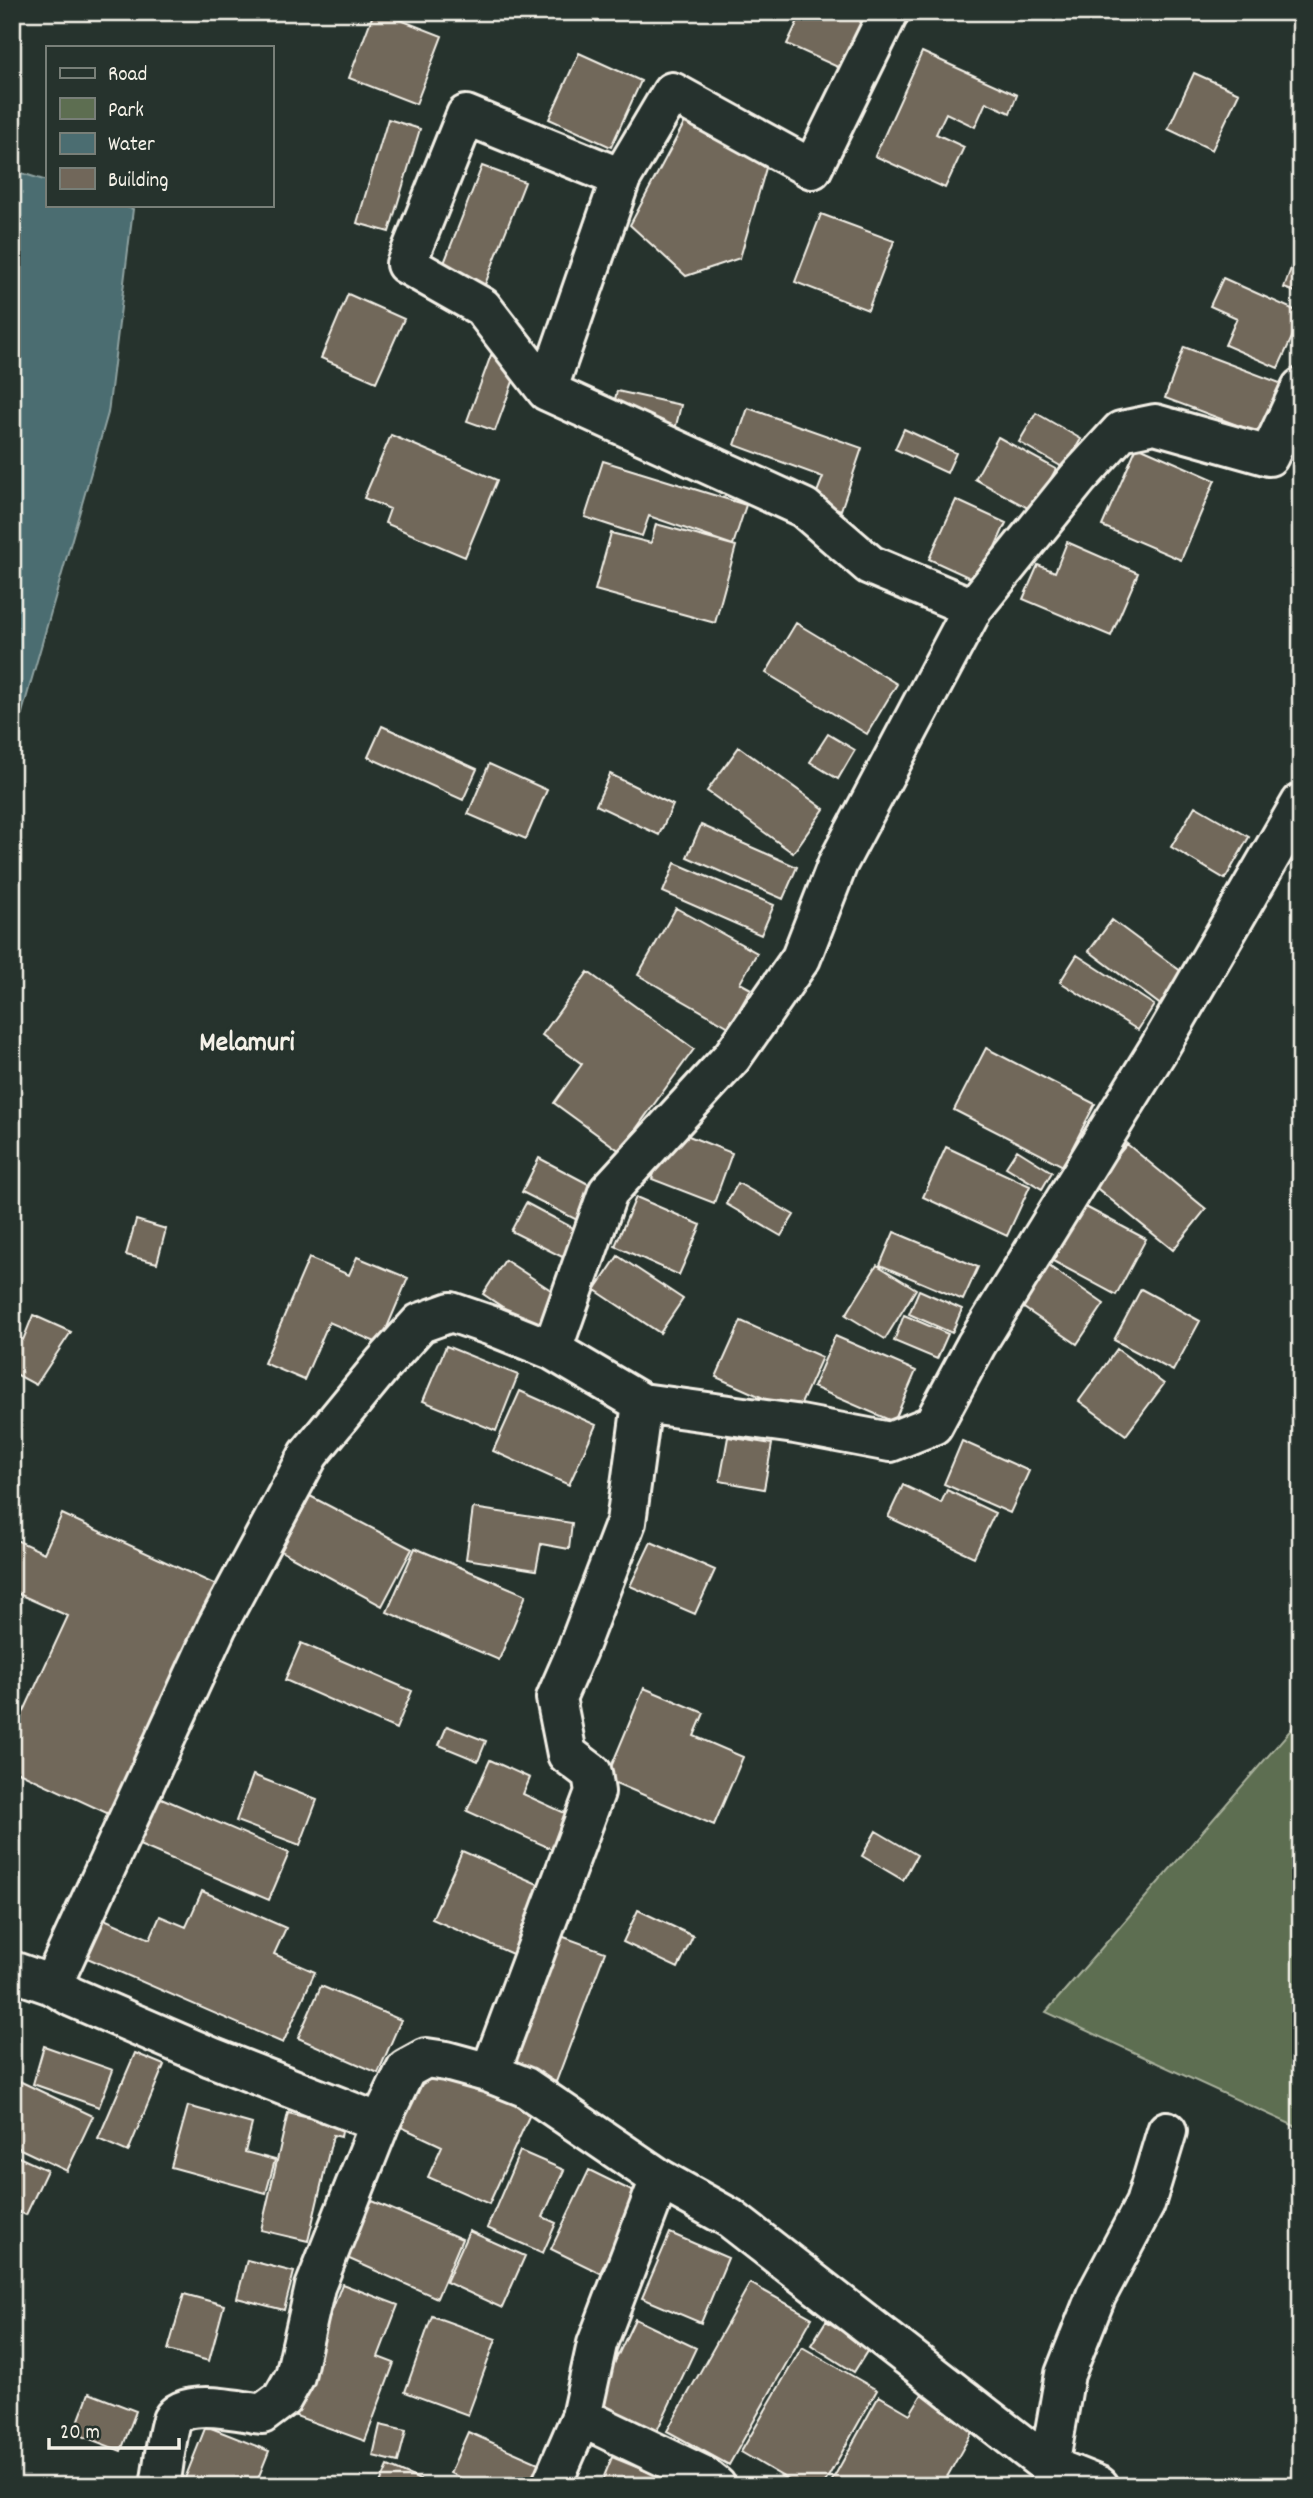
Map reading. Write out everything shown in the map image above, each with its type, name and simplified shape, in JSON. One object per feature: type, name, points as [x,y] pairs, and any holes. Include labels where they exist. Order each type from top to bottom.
[{"type":"street","points":[[547,391],[621,178],[672,92],[812,169],[888,12]]},
{"type":"street","points":[[621,178],[466,115],[405,264],[482,307],[547,391],[804,508],[870,565],[973,607]]},
{"type":"street","points":[[552,1350],[608,1192],[732,1057],[801,958],[838,863],[973,607],[1078,478],[1121,430],[1155,424],[1269,456],[1301,388]]},
{"type":"street","points":[[52,1985],[217,1626],[309,1454],[419,1323],[452,1312],[552,1350],[642,1403],[795,1424],[890,1442],[933,1425],[976,1345],[1159,1048],[1301,803]]},
{"type":"street","points":[[490,2073],[595,1792],[592,1773],[567,1754],[556,1698],[626,1522],[642,1403]]},
{"type":"street","points":[[12,1971],[52,1985],[72,1997],[212,2057],[380,2123]]},
{"type":"street","points":[[160,2486],[172,2420],[181,2411],[197,2407],[262,2414],[282,2399],[295,2376],[315,2287],[380,2123],[406,2069],[426,2058],[490,2073],[525,2087],[660,2179],[730,2218],[1049,2466],[1098,2486]]},
{"type":"street","points":[[1049,2466],[1065,2374],[1096,2296],[1145,2204],[1167,2131]]},
{"type":"street","points":[[551,2486],[582,2417],[597,2344],[660,2179]]},
{"type":"street","points":[[582,2417],[702,2474],[716,2486]]},
{"type":"green space","points":[[1301,1718],[1301,2129],[1046,2012]]},
{"type":"water","points":[[12,170],[46,181],[46,206],[123,206],[133,209],[108,413],[18,727],[12,729]]},
{"type":"building","points":[[374,12],[442,36],[416,104],[349,78]]},
{"type":"building","points":[[802,12],[868,13],[842,69],[787,44]]},
{"type":"building","points":[[922,52],[1017,95],[1010,113],[986,102],[975,127],[946,113],[936,134],[964,147],[945,188],[875,156]]},
{"type":"building","points":[[579,53],[641,81],[611,147],[549,119]]},
{"type":"building","points":[[1194,73],[1239,93],[1212,150],[1168,129]]},
{"type":"building","points":[[687,118],[766,168],[740,258],[686,276],[630,225]]},
{"type":"building","points":[[388,119],[420,129],[389,232],[357,223]]},
{"type":"building","points":[[482,166],[525,182],[482,292],[439,276]]},
{"type":"building","points":[[821,214],[894,241],[868,310],[795,282]]},
{"type":"building","points":[[1301,243],[1301,294],[1284,288]]},
{"type":"building","points":[[1223,278],[1301,313],[1278,368],[1225,345],[1237,318],[1210,306]]},
{"type":"building","points":[[348,294],[404,319],[376,382],[321,358]]},
{"type":"building","points":[[1184,347],[1280,383],[1261,434],[1165,398]]},
{"type":"building","points":[[491,355],[519,365],[495,431],[467,421]]},
{"type":"building","points":[[617,391],[681,405],[674,434],[610,420]]},
{"type":"building","points":[[748,408],[862,448],[841,510],[814,500],[823,477],[735,445]]},
{"type":"building","points":[[1036,413],[1081,439],[1064,468],[1019,442]]},
{"type":"building","points":[[904,429],[956,453],[947,473],[895,449]]},
{"type":"building","points":[[391,435],[497,480],[465,557],[385,523],[390,509],[364,498]]},
{"type":"building","points":[[998,437],[1056,469],[1033,511],[975,479]]},
{"type":"building","points":[[1137,446],[1215,480],[1181,560],[1102,526]]},
{"type":"building","points":[[603,461],[746,505],[733,545],[649,516],[642,536],[585,517]]},
{"type":"building","points":[[956,500],[1006,523],[979,582],[929,559]]},
{"type":"building","points":[[656,524],[736,546],[715,623],[595,590],[611,533],[651,543]]},
{"type":"building","points":[[1067,542],[1138,573],[1111,636],[1023,599],[1038,565],[1055,572]]},
{"type":"building","points":[[796,623],[897,684],[867,734],[766,673]]},
{"type":"building","points":[[382,726],[477,769],[463,800],[368,757]]},
{"type":"building","points":[[828,734],[855,750],[838,779],[810,762]]},
{"type":"building","points":[[739,747],[824,809],[793,853],[707,791]]},
{"type":"building","points":[[489,764],[547,790],[526,839],[468,814]]},
{"type":"building","points":[[610,774],[673,805],[659,835],[596,805]]},
{"type":"building","points":[[1195,806],[1249,837],[1225,879],[1171,847]]},
{"type":"building","points":[[701,825],[797,867],[783,899],[687,857]]},
{"type":"building","points":[[675,863],[774,905],[761,935],[663,892]]},
{"type":"building","points":[[676,908],[757,953],[740,983],[751,989],[729,1027],[638,975]]},
{"type":"building","points":[[1112,920],[1186,975],[1162,1006],[1089,951]]},
{"type":"building","points":[[1077,955],[1154,1005],[1138,1030],[1060,982]]},
{"type":"building","points":[[588,972],[694,1049],[620,1151],[554,1103],[582,1064],[542,1035]]},
{"type":"building","points":[[986,1048],[1095,1104],[1063,1166],[954,1110]]},
{"type":"building","points":[[671,1129],[732,1153],[714,1203],[652,1179]]},
{"type":"building","points":[[1127,1144],[1206,1209],[1173,1250],[1093,1185]]},
{"type":"building","points":[[946,1147],[1030,1186],[1007,1236],[923,1197]]},
{"type":"building","points":[[1017,1150],[1052,1172],[1042,1189],[1006,1167]]},
{"type":"building","points":[[539,1158],[594,1187],[577,1220],[522,1192]]},
{"type":"building","points":[[738,1183],[794,1215],[781,1236],[726,1204]]},
{"type":"building","points":[[636,1197],[701,1225],[679,1275],[615,1246]]},
{"type":"building","points":[[526,1203],[588,1236],[574,1263],[511,1231]]},
{"type":"building","points":[[1082,1205],[1146,1239],[1116,1295],[1053,1261]]},
{"type":"building","points":[[136,1220],[166,1229],[157,1263],[126,1255]]},
{"type":"building","points":[[894,1232],[978,1267],[963,1300],[880,1265]]},
{"type":"building","points":[[618,1256],[683,1299],[660,1333],[595,1290]]},
{"type":"building","points":[[357,1257],[408,1278],[380,1344],[329,1322],[304,1380],[264,1363],[309,1258],[349,1275]]},
{"type":"building","points":[[505,1260],[560,1296],[538,1331],[483,1294]]},
{"type":"building","points":[[1046,1264],[1104,1304],[1077,1344],[1018,1304]]},
{"type":"building","points":[[877,1265],[916,1289],[885,1339],[846,1315]]},
{"type":"building","points":[[1141,1289],[1200,1321],[1173,1371],[1114,1340]]},
{"type":"building","points":[[919,1290],[962,1309],[952,1333],[909,1314]]},
{"type":"building","points":[[33,1315],[71,1332],[36,1385],[12,1372],[12,1334],[23,1340]]},
{"type":"building","points":[[904,1315],[948,1334],[937,1359],[894,1341]]},
{"type":"building","points":[[741,1321],[822,1357],[797,1413],[716,1377]]},
{"type":"building","points":[[835,1336],[916,1371],[894,1422],[813,1387]]},
{"type":"building","points":[[446,1346],[518,1375],[496,1431],[423,1401]]},
{"type":"building","points":[[1117,1349],[1164,1384],[1126,1435],[1079,1401]]},
{"type":"building","points":[[520,1391],[596,1425],[569,1485],[493,1451]]},
{"type":"building","points":[[728,1437],[772,1444],[764,1489],[720,1481]]},
{"type":"building","points":[[962,1441],[1029,1471],[1010,1513],[944,1484]]},
{"type":"building","points":[[903,1485],[941,1503],[947,1490],[995,1513],[974,1557],[888,1517]]},
{"type":"building","points":[[310,1496],[412,1549],[382,1606],[281,1551]]},
{"type":"building","points":[[473,1508],[572,1523],[569,1549],[541,1544],[536,1570],[466,1559]]},
{"type":"building","points":[[62,1514],[216,1585],[111,1815],[12,1769],[12,1737],[68,1616],[12,1591],[12,1538],[44,1553]]},
{"type":"building","points":[[651,1542],[715,1570],[695,1614],[630,1586]]},
{"type":"building","points":[[415,1548],[526,1595],[499,1660],[387,1612]]},
{"type":"building","points":[[301,1643],[412,1691],[396,1729],[285,1680]]},
{"type":"building","points":[[644,1688],[704,1713],[694,1736],[743,1757],[714,1825],[606,1779]]},
{"type":"building","points":[[447,1726],[486,1741],[478,1761],[439,1745]]},
{"type":"building","points":[[490,1760],[530,1778],[523,1794],[576,1818],[561,1853],[467,1811]]},
{"type":"building","points":[[253,1775],[317,1800],[300,1845],[236,1821]]},
{"type":"building","points":[[152,1794],[289,1853],[269,1900],[132,1842]]},
{"type":"building","points":[[876,1831],[917,1855],[903,1880],[862,1856]]},
{"type":"building","points":[[462,1851],[547,1888],[517,1956],[432,1919]]},
{"type":"building","points":[[202,1891],[286,1928],[274,1954],[315,1972],[283,2043],[78,1954],[95,1915],[150,1939],[160,1916],[186,1927]]},
{"type":"building","points":[[638,1910],[693,1936],[678,1968],[623,1942]]},
{"type":"building","points":[[553,1933],[605,1952],[556,2082],[504,2064]]},
{"type":"building","points":[[321,1986],[401,2020],[378,2073],[298,2038]]},
{"type":"building","points":[[44,2046],[113,2070],[99,2107],[33,2084]]},
{"type":"building","points":[[135,2053],[164,2065],[128,2152],[98,2139]]},
{"type":"building","points":[[427,2065],[531,2112],[489,2204],[428,2177],[442,2146],[399,2126]]},
{"type":"building","points":[[13,2078],[93,2116],[67,2171],[12,2145]]},
{"type":"building","points":[[188,2106],[252,2124],[245,2152],[275,2160],[266,2193],[171,2167]]},
{"type":"building","points":[[288,2113],[343,2126],[341,2137],[333,2135],[308,2241],[261,2230]]},
{"type":"building","points":[[520,2151],[564,2170],[543,2217],[556,2223],[543,2253],[487,2228]]},
{"type":"building","points":[[12,2154],[47,2170],[26,2215],[12,2209]]},
{"type":"building","points":[[589,2170],[638,2194],[600,2273],[551,2249]]},
{"type":"building","points":[[363,2197],[462,2239],[437,2298],[338,2254]]},
{"type":"building","points":[[469,2231],[525,2256],[502,2308],[446,2282]]},
{"type":"building","points":[[670,2233],[728,2258],[701,2323],[642,2298]]},
{"type":"building","points":[[247,2260],[294,2272],[284,2310],[237,2298]]},
{"type":"building","points":[[750,2283],[812,2318],[729,2465],[667,2431]]},
{"type":"building","points":[[342,2284],[398,2305],[378,2357],[394,2363],[365,2441],[293,2415]]},
{"type":"building","points":[[184,2294],[224,2305],[209,2361],[168,2350]]},
{"type":"building","points":[[432,2316],[496,2339],[468,2415],[405,2392]]},
{"type":"building","points":[[635,2319],[696,2348],[654,2437],[593,2408]]},
{"type":"building","points":[[826,2321],[869,2348],[854,2372],[811,2345]]},
{"type":"building","points":[[802,2347],[877,2390],[823,2486],[799,2486],[741,2452]]},
{"type":"building","points":[[89,2393],[136,2411],[121,2451],[74,2433]]},
{"type":"building","points":[[922,2394],[976,2425],[942,2486],[829,2486],[879,2396],[910,2414]]},
{"type":"building","points":[[380,2425],[406,2431],[398,2462],[373,2456]]},
{"type":"building","points":[[206,2426],[269,2451],[255,2486],[182,2486]]},
{"type":"building","points":[[468,2432],[543,2465],[533,2486],[478,2486],[450,2473]]},
{"type":"building","points":[[612,2457],[673,2482],[672,2486],[600,2486]]},
{"type":"building","points":[[388,2466],[425,2482],[423,2486],[379,2486]]},
{"type":"district","name":"Melamuri","points":[[247,1040]]}]
